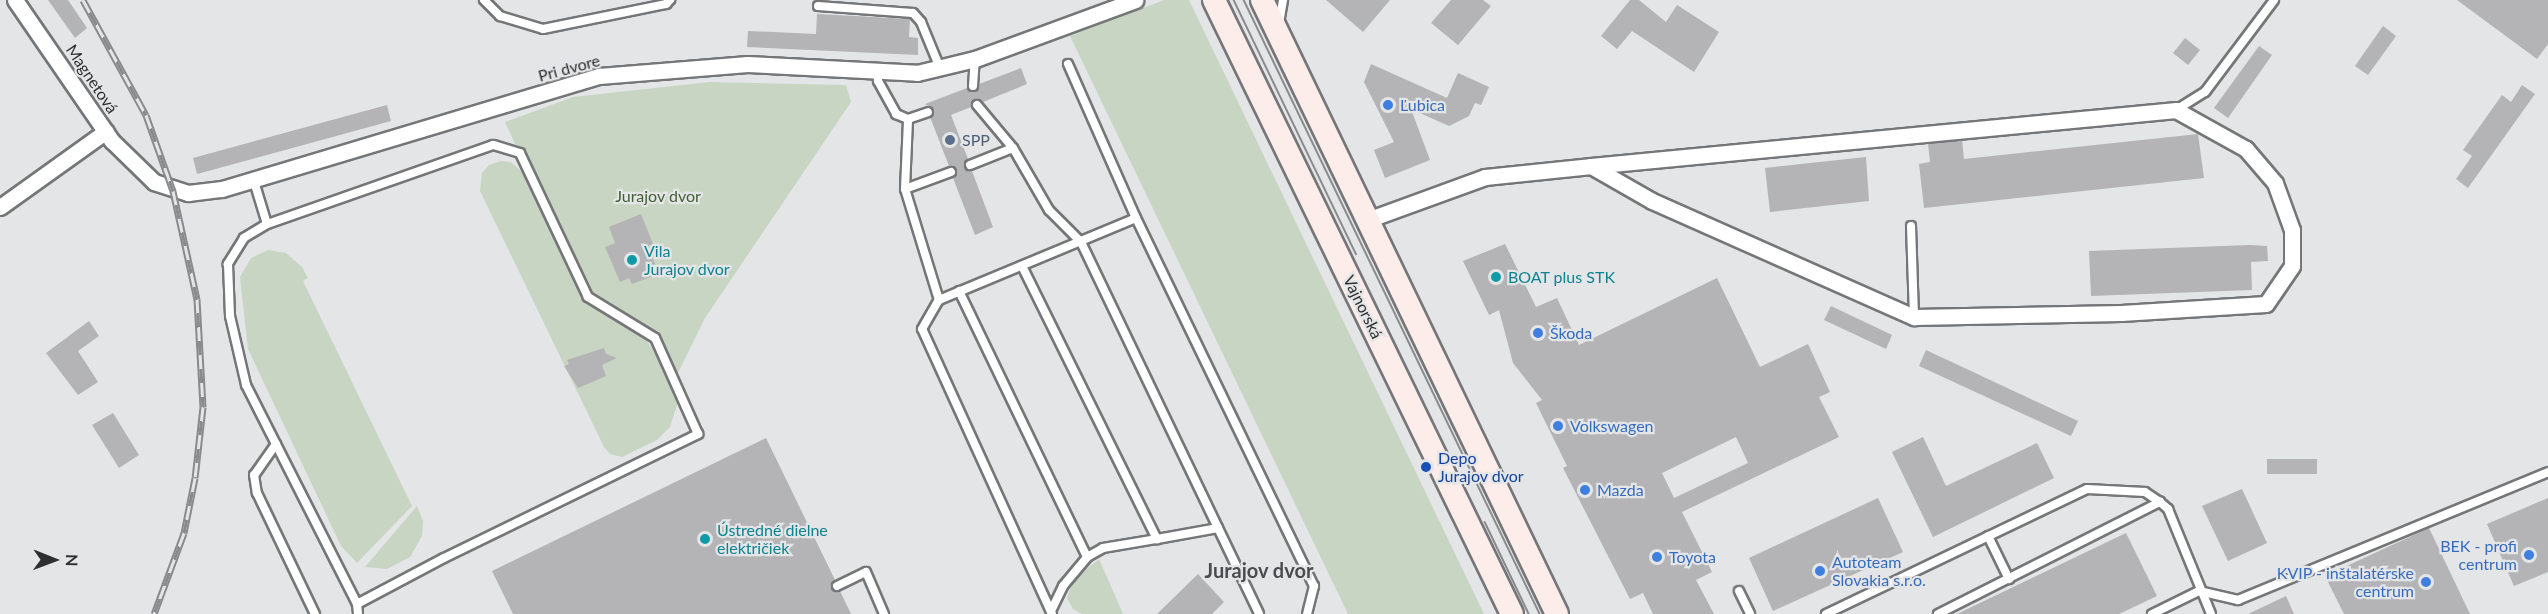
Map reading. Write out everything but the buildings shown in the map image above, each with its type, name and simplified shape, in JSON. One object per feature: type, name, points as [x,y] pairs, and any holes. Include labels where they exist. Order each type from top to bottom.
[{"type":"main road","name":"Vajnorská","points":[[1214,0],[1512,614]]},
{"type":"main road","points":[[1262,0],[1557,614]]},
{"type":"street","name":"Magnetová","points":[[0,207],[106,131],[15,0]]},
{"type":"street","name":"Pri dvore","points":[[106,131],[138,168],[173,191],[200,192],[599,76],[748,64],[917,74],[975,59],[1135,0]]},
{"type":"street","points":[[1367,220],[1485,177],[1592,166],[2176,110],[2246,149],[2275,183],[2292,230],[2292,266],[2266,304],[2121,313],[1914,317],[1653,201],[1592,166]]},
{"type":"lane","points":[[484,0],[500,16],[543,29],[666,4],[670,0]]},
{"type":"lane","points":[[1278,33],[1283,0]]},
{"type":"lane","points":[[2176,110],[2205,92],[2274,0]]},
{"type":"lane","points":[[818,6],[913,13],[921,22],[940,68]]},
{"type":"lane","points":[[973,86],[975,59]]},
{"type":"lane","points":[[1068,64],[1136,218],[1314,586],[1307,614]]},
{"type":"lane","points":[[877,71],[878,81],[896,114],[908,119],[928,112]]},
{"type":"lane","points":[[977,105],[1013,148],[1049,210],[1081,242],[1259,614]]},
{"type":"lane","points":[[908,119],[905,189],[939,300]]},
{"type":"lane","points":[[357,604],[444,558],[698,434],[655,338],[588,297],[520,153],[493,145],[267,224],[244,238],[228,264],[230,316],[246,385],[357,604],[358,614]]},
{"type":"lane","points":[[970,165],[1013,148]]},
{"type":"lane","points":[[905,189],[951,172]]},
{"type":"lane","points":[[253,178],[267,224]]},
{"type":"lane","points":[[1052,613],[922,329],[939,300],[1136,218]]},
{"type":"lane","points":[[1911,226],[1914,317]]},
{"type":"lane","points":[[1022,266],[1157,540]]},
{"type":"lane","points":[[958,291],[1087,557]]},
{"type":"lane","points":[[276,444],[254,475],[257,493],[315,613]]},
{"type":"lane","points":[[2152,614],[2199,591],[2238,600],[2548,472]]},
{"type":"lane","points":[[1826,614],[2088,489],[2128,489],[2145,492],[2168,509],[2199,591],[2211,614]]},
{"type":"lane","points":[[1938,614],[2160,502]]},
{"type":"lane","points":[[1052,613],[1063,586],[1087,557],[1103,548],[1218,528]]},
{"type":"lane","points":[[1988,536],[2009,579]]},
{"type":"lane","points":[[837,586],[866,572],[884,614]]},
{"type":"lane","points":[[1739,591],[1750,614]]},
{"type":"green space","points":[[1164,0],[1189,0],[1484,614],[1348,614],[1070,36]]},
{"type":"green space","name":"Jurajov dvor","points":[[710,82],[846,85],[851,102],[705,318],[676,377],[654,330],[581,284],[505,122],[573,97]]},
{"type":"green space","points":[[501,161],[511,162],[522,172],[580,295],[644,337],[658,357],[674,389],[677,405],[670,427],[657,440],[622,457],[610,454],[604,447],[480,191],[482,173],[489,165]]},
{"type":"green space","points":[[268,250],[286,253],[302,267],[308,278],[303,281],[412,506],[357,563],[341,546],[248,349],[240,277],[251,258]]},
{"type":"green space","points":[[417,506],[423,521],[422,536],[410,557],[387,569],[365,567]]},
{"type":"green space","points":[[1099,559],[1123,614],[1082,614],[1073,609],[1067,598],[1073,580]]},
{"type":"tram line","points":[[1234,0],[1356,254]]},
{"type":"tram line","points":[[1244,0],[1540,614]]},
{"type":"tram line","points":[[1485,522],[1529,614]]},
{"type":"railway","points":[[83,0],[146,115],[173,191],[197,299],[203,407],[195,478],[184,533],[154,614]]},
{"type":"place","name":"Ľubica","points":[[1388,105]]},
{"type":"place","name":"SPP","points":[[950,140]]},
{"type":"place","name":"Vila Jurajov dvor","points":[[632,260]]},
{"type":"place","name":"BOAT plus STK","points":[[1496,277]]},
{"type":"place","name":"Škoda","points":[[1538,333]]},
{"type":"place","name":"Volkswagen","points":[[1558,426]]},
{"type":"place","name":"Depo Jurajov dvor","points":[[1426,467]]},
{"type":"place","name":"Mazda","points":[[1585,490]]},
{"type":"place","name":"Ústredné dielne električiek","points":[[705,539]]},
{"type":"place","name":"BEK - profi centrum","points":[[2529,555]]},
{"type":"place","name":"Toyota","points":[[1657,557]]},
{"type":"place","name":"Autoteam Slovakia s.r.o.","points":[[1820,571]]},
{"type":"place","name":"KVIP - inštalatérske centrum","points":[[2426,582]]},
{"type":"district","name":"Jurajov dvor","points":[[1259,570]]}]
